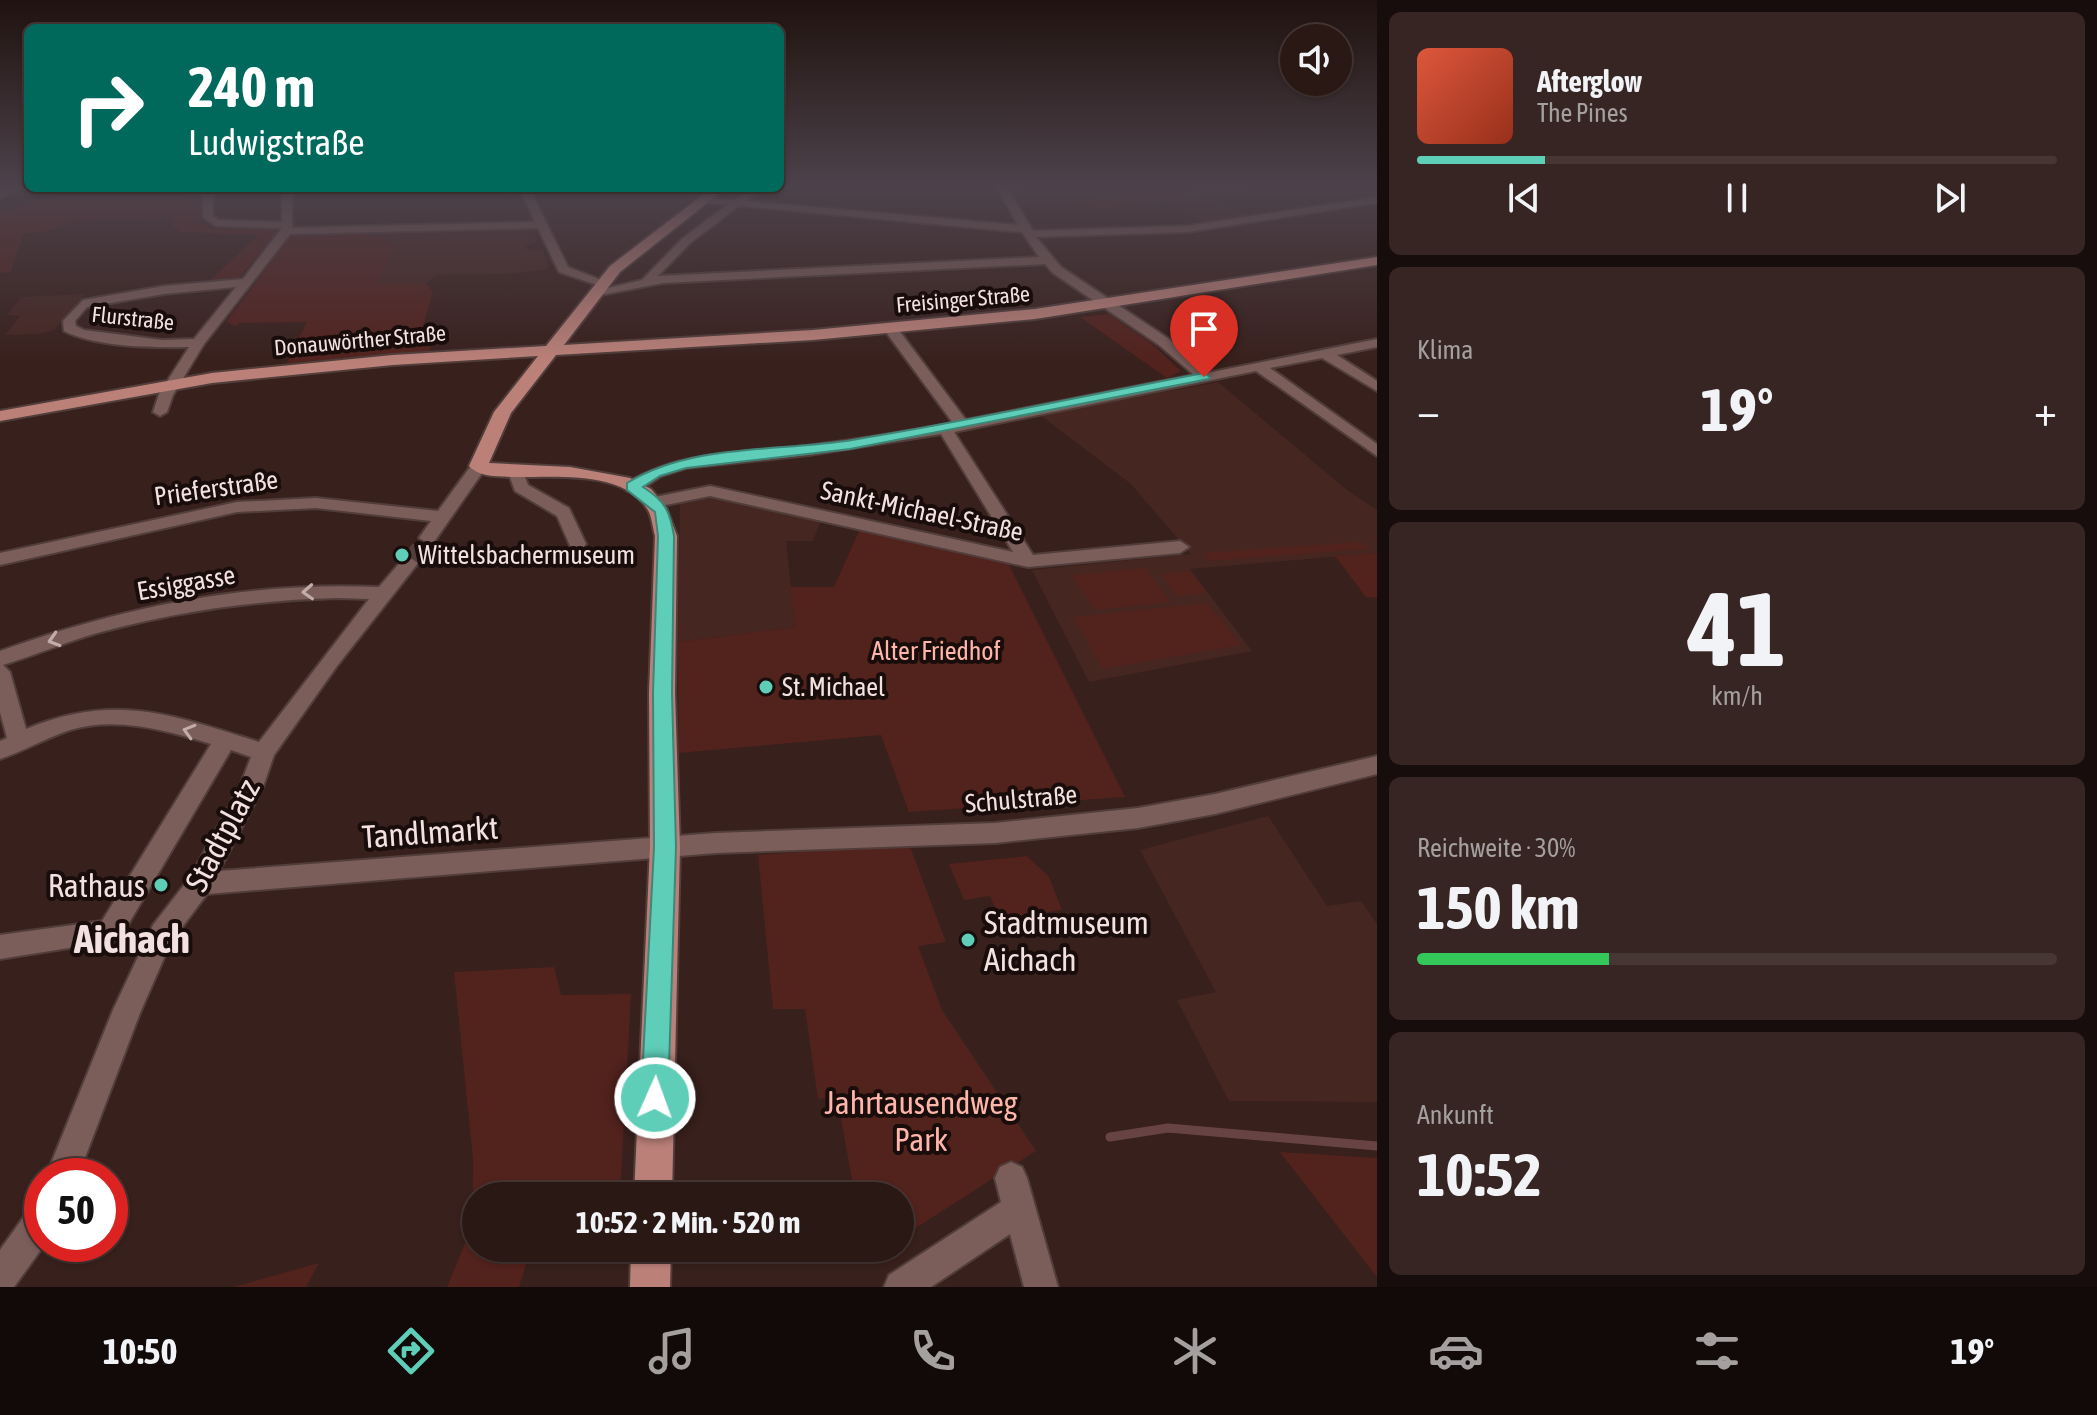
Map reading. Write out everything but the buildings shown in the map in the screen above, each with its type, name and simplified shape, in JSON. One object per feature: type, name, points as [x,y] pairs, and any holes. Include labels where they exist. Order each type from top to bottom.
[{"type":"main road","points":[[645,244],[600,287],[550,350],[497,421],[481,453],[479,466],[516,472],[592,475],[633,487],[656,502],[662,512],[666,536],[662,693],[665,847],[653,1182]]},
{"type":"main road","name":"Freisinger Straße","points":[[550,350],[890,328],[1107,305],[1377,261]]},
{"type":"main road","name":"Donauwörther Straße","points":[[0,416],[175,383],[342,364],[550,350]]},
{"type":"main road","points":[[650,1287],[651,1262]]},
{"type":"street","name":"Flurstraße","points":[[175,383],[198,343],[275,244]]},
{"type":"street","points":[[551,244],[563,269],[600,287],[663,279],[1047,260]]},
{"type":"street","points":[[645,283],[683,244]]},
{"type":"street","points":[[1036,244],[1047,260],[1107,305],[1164,342],[1204,377]]},
{"type":"street","name":"Flurstraße","points":[[198,343],[162,344],[81,334],[69,328],[69,321],[83,304],[164,290],[248,282]]},
{"type":"street","points":[[890,328],[953,427],[1028,561]]},
{"type":"street","points":[[633,487],[655,473],[684,463],[809,450],[953,427],[1377,343]]},
{"type":"street","points":[[1324,353],[1377,387]]},
{"type":"street","points":[[1258,366],[1377,451]]},
{"type":"street","points":[[160,412],[175,383]]},
{"type":"street","points":[[428,538],[479,466]]},
{"type":"street","points":[[516,472],[521,487],[570,516],[577,544]]},
{"type":"street","name":"Sankt-Michael-Straße","points":[[656,502],[695,491],[723,493],[1028,561],[1180,547]]},
{"type":"street","name":"Prieferstraße","points":[[0,559],[237,507],[316,503],[443,517]]},
{"type":"street","name":"Stadtplatz","points":[[69,1158],[127,1010],[162,934],[200,884],[251,787],[264,752],[330,661],[409,563]]},
{"type":"street","name":"Essiggasse","points":[[0,659],[75,634],[208,602],[307,591],[386,594]]},
{"type":"street","points":[[0,672],[10,746],[65,724],[106,716],[132,718],[264,752]]},
{"type":"street","name":"Stadtplatz","points":[[0,947],[110,932],[225,740]]},
{"type":"street","name":"Schulstraße","points":[[665,847],[845,836],[995,833],[1138,818],[1237,800],[1377,765]]},
{"type":"street","name":"Tandlmarkt","points":[[200,884],[665,847]]},
{"type":"street","points":[[901,1287],[1015,1194],[1041,1287]]},
{"type":"street","points":[[0,1278],[24,1245]]},
{"type":"shaded area","points":[[382,244],[530,244],[525,246],[529,250],[543,249],[548,269],[508,274],[436,275],[426,283],[376,285]]},
{"type":"shaded area","points":[[85,294],[54,330],[39,334],[5,335],[20,316],[7,315],[21,297]]},
{"type":"shaded area","points":[[1218,382],[1347,490],[1377,510],[1377,553],[1190,569],[1252,651],[1089,682],[1032,570],[1191,554],[1131,484],[1040,415]]},
{"type":"shaded area","points":[[709,496],[821,520],[813,541],[786,541],[795,627],[678,642],[680,502]]},
{"type":"shaded area","points":[[1268,816],[1327,906],[1361,901],[1377,924],[1377,1102],[1229,1101],[1177,1000],[1216,992],[1140,850]]},
{"type":"green space","points":[[0,244],[20,244],[11,272],[0,273]]},
{"type":"green space","points":[[249,244],[267,244],[240,277],[209,281]]},
{"type":"green space","points":[[285,244],[389,244],[394,250],[376,284],[426,283],[433,292],[421,333],[431,337],[430,351],[287,363],[307,322],[239,323],[236,326],[226,322]]},
{"type":"green space","points":[[1109,314],[1152,344],[1181,371],[1167,378],[1080,317]]},
{"type":"green space","name":"Alter Friedhof","points":[[860,529],[1008,563],[1125,797],[909,812],[881,735],[679,753],[678,642],[795,627],[790,587],[834,587]]},
{"type":"green space","points":[[1362,542],[1369,549],[1209,561],[1203,553]]},
{"type":"green space","points":[[1377,553],[1377,598],[1366,597],[1335,556]]},
{"type":"green space","points":[[1145,568],[1171,602],[1095,610],[1072,575]]},
{"type":"green space","points":[[1190,571],[1207,593],[1177,596],[1161,574]]},
{"type":"green space","points":[[1207,603],[1241,645],[1102,669],[1074,617]]},
{"type":"green space","name":"Jahrtausendweg Park","points":[[909,844],[946,942],[918,946],[942,1010],[1036,1151],[914,1229],[914,1182],[852,1182],[837,1097],[818,1099],[805,1009],[773,1009],[758,855]]},
{"type":"green space","points":[[1027,856],[1049,877],[1062,910],[1000,919],[990,896],[964,900],[949,864]]},
{"type":"green space","points":[[554,967],[561,995],[631,994],[621,1182],[473,1182],[454,972]]},
{"type":"green space","points":[[1280,1152],[1377,1158],[1377,1277]]},
{"type":"green space","points":[[462,1251],[462,1262],[527,1262],[519,1287],[447,1287]]},
{"type":"green space","points":[[319,1263],[306,1287],[234,1287]]},
{"type":"waterway","points":[[1110,1137],[1168,1128],[1377,1146]]},
{"type":"tunnel","points":[[409,563],[428,538]]},
{"type":"place","name":"Wittelsbachermuseum","points":[[402,555]]},
{"type":"place","name":"St. Michael","points":[[766,687]]},
{"type":"place","name":"Rathaus","points":[[161,885]]},
{"type":"place","name":"Stadtmuseum Aichach","points":[[968,940]]},
{"type":"district","name":"Aichach","points":[[132,938]]},
{"type":"route","points":[[655,1098],[665,847],[662,693],[666,536],[662,512],[656,502],[633,487],[655,473],[684,463],[850,445],[1204,377]]}]
